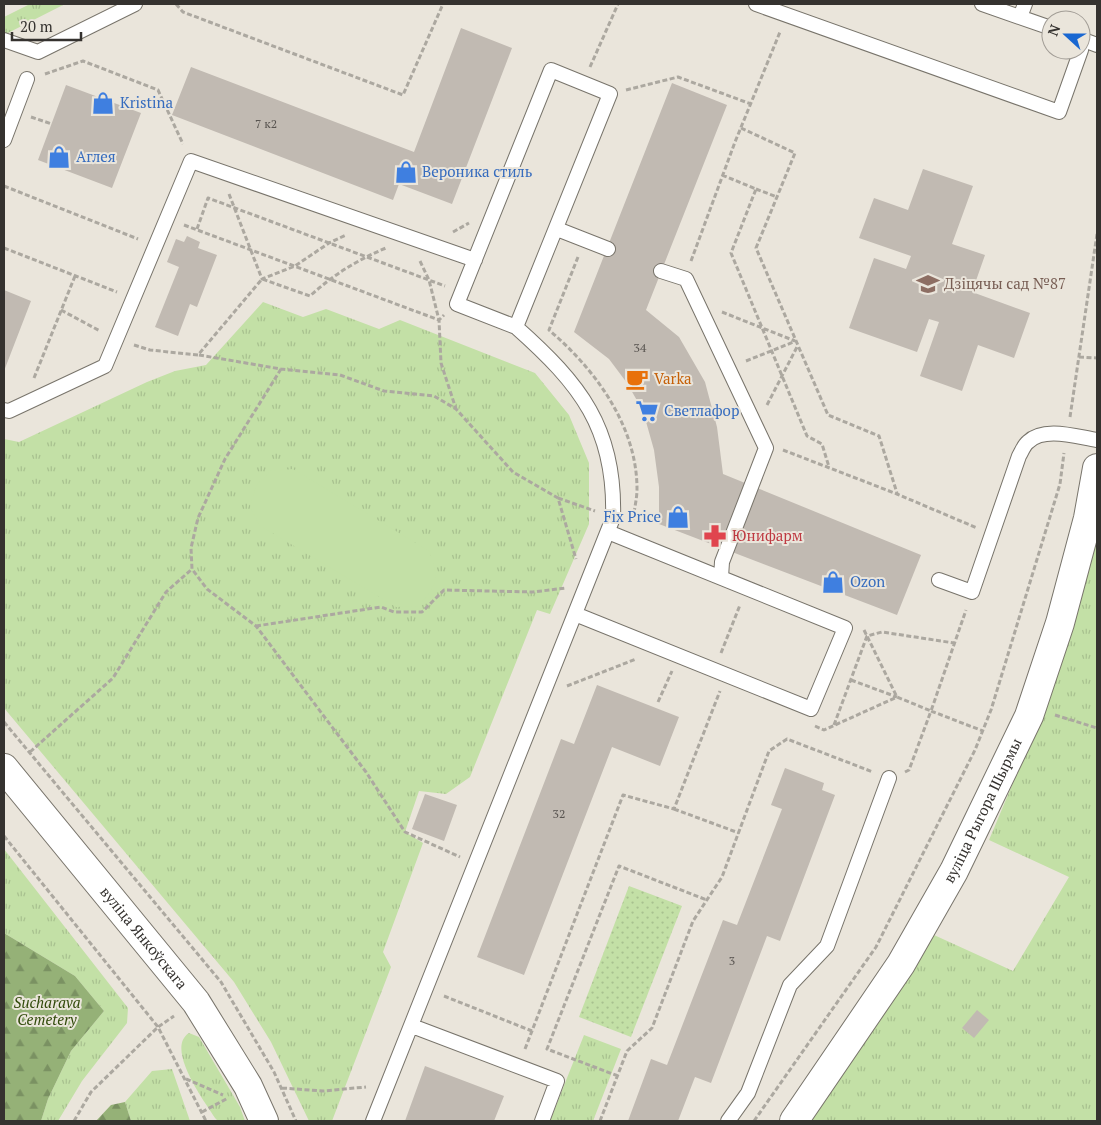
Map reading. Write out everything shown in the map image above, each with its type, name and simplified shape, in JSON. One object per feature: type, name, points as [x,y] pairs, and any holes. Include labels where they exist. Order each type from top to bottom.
[{"type":"street","name":"вуліца Рыгора Шырмы","points":[[794,1121],[901,964],[954,871],[1029,716],[1060,623],[1088,518],[1097,468]]},
{"type":"street","name":"вуліца Янкоўскага","points":[[4,768],[196,1002],[248,1086],[264,1121]]},
{"type":"lane","points":[[4,40],[38,52],[135,4]]},
{"type":"lane","points":[[756,4],[1058,112],[1079,60]]},
{"type":"lane","points":[[982,4],[1041,24]]},
{"type":"lane","points":[[1020,17],[1025,4]]},
{"type":"lane","points":[[374,1121],[474,863],[576,614],[613,518],[614,485],[607,453],[593,416],[576,386],[550,357],[516,327],[459,298],[551,70],[610,94],[516,327]]},
{"type":"lane","points":[[4,140],[27,79]]},
{"type":"lane","points":[[4,410],[9,411],[105,366],[191,161],[475,260]]},
{"type":"lane","points":[[557,229],[608,249]]},
{"type":"lane","points":[[661,270],[686,279],[766,448],[722,562],[721,577]]},
{"type":"lane","points":[[939,580],[972,592],[1019,456],[1028,442],[1041,434],[1067,435],[1097,440]]},
{"type":"lane","points":[[576,614],[811,709],[845,628],[608,532]]},
{"type":"lane","points":[[728,1121],[748,1093],[790,985],[827,946],[889,778]]},
{"type":"lane","points":[[412,1026],[557,1081],[542,1121]]},
{"type":"path","points":[[176,4],[183,12],[403,96],[443,4]]},
{"type":"path","points":[[589,69],[618,4]]},
{"type":"path","points":[[694,266],[690,260],[722,175],[787,15]]},
{"type":"path","points":[[27,79],[83,61],[158,90],[191,161]]},
{"type":"path","points":[[610,94],[678,77],[751,104]]},
{"type":"path","points":[[741,128],[795,153],[756,248],[828,415],[879,436],[897,494]]},
{"type":"path","points":[[219,170],[236,208],[262,279],[310,296],[329,279],[365,256],[410,238],[429,280],[438,320],[441,363],[456,408]]},
{"type":"path","points":[[722,175],[777,197]]},
{"type":"path","points":[[4,186],[156,246]]},
{"type":"path","points":[[756,189],[731,253],[806,436],[822,444],[829,468]]},
{"type":"path","points":[[196,230],[208,198],[236,208],[429,280],[459,298],[438,320]]},
{"type":"path","points":[[430,245],[495,208]]},
{"type":"path","points":[[167,218],[438,320]]},
{"type":"path","points":[[198,355],[262,279],[295,266],[329,243],[370,224]]},
{"type":"path","points":[[754,1121],[876,947],[983,731],[1060,484],[1097,234]]},
{"type":"path","points":[[4,248],[133,298]]},
{"type":"path","points":[[24,404],[75,276]]},
{"type":"path","points":[[61,310],[116,339],[150,350],[198,355],[281,369],[340,375],[384,391],[434,396],[456,408],[513,472],[558,498],[578,564],[587,584],[533,592],[444,590],[422,612],[394,612],[381,607],[256,626]]},
{"type":"path","points":[[721,318],[717,310],[797,343]]},
{"type":"path","points":[[742,363],[797,343]]},
{"type":"path","points":[[760,402],[764,410],[797,343]]},
{"type":"path","points":[[1079,357],[1097,358]]},
{"type":"path","points":[[281,369],[225,459],[198,518],[191,548],[192,569],[207,590],[256,626],[366,772],[405,832],[474,863]]},
{"type":"path","points":[[779,442],[782,450],[897,494],[991,534]]},
{"type":"path","points":[[30,752],[113,678],[166,592],[192,569]]},
{"type":"path","points":[[674,808],[747,588]]},
{"type":"path","points":[[834,726],[867,636],[882,632],[954,644]]},
{"type":"path","points":[[562,695],[566,686],[642,657]]},
{"type":"path","points":[[658,702],[674,668],[666,665]]},
{"type":"path","points":[[851,680],[897,697]]},
{"type":"path","points":[[600,1121],[627,1051],[652,1028],[693,921],[722,877],[769,751],[788,739],[889,778],[909,770],[931,711],[983,731]]},
{"type":"path","points":[[1047,712],[1097,728]]},
{"type":"path","points":[[4,722],[221,982],[282,1088],[296,1121]]},
{"type":"path","points":[[519,1066],[623,795],[674,808],[739,833]]},
{"type":"path","points":[[4,836],[158,1027],[206,1121]]},
{"type":"path","points":[[618,1076],[547,1049],[619,866],[707,900]]},
{"type":"path","points":[[447,988],[443,997],[532,1031]]},
{"type":"path","points":[[74,1121],[91,1092],[158,1027],[196,1002]]},
{"type":"path","points":[[185,1079],[229,1098]]},
{"type":"path","points":[[282,1088],[323,1091],[367,1087]]},
{"type":"green space","points":[[30,4],[65,4],[4,35],[4,17]]},
{"type":"green space","points":[[263,302],[303,317],[326,309],[379,329],[400,320],[535,373],[569,415],[589,463],[589,524],[550,614],[537,610],[470,777],[446,794],[419,791],[405,832],[423,843],[383,952],[391,967],[332,1121],[309,1121],[271,1042],[234,982],[4,708],[4,439],[19,442],[147,382],[175,371],[206,365]]},
{"type":"green space","points":[[293,469],[429,551],[434,567],[435,580],[430,592],[418,606],[396,607],[259,525],[250,506],[256,486],[270,471]]},
{"type":"green space","points":[[1097,524],[1097,1121],[808,1121],[934,935],[1013,971],[1069,877],[989,840],[1029,745]]},
{"type":"green space","points":[[4,849],[128,1008],[127,1023],[82,1081],[58,1121],[41,1121],[48,1099],[71,1051],[104,1011],[75,976],[4,933]]},
{"type":"green space","points":[[629,886],[682,906],[631,1037],[579,1017]]},
{"type":"green space","name":"Sucharava Cemetery","points":[[4,933],[75,976],[104,1011],[71,1051],[48,1099],[41,1121],[4,1121]]},
{"type":"green space","points":[[189,1033],[199,1037],[240,1107],[245,1121],[218,1121],[203,1100],[189,1075],[181,1050],[183,1040]]},
{"type":"green space","points":[[584,1035],[621,1049],[593,1121],[550,1121]]},
{"type":"green space","points":[[172,1069],[190,1121],[131,1121],[125,1102],[152,1071]]},
{"type":"green space","points":[[125,1102],[131,1121],[96,1121],[111,1105]]},
{"type":"building","points":[[461,28],[512,48],[452,204],[399,184],[393,200],[172,115],[191,67],[414,152]]},
{"type":"building","points":[[672,83],[727,105],[646,310],[679,337],[705,382],[717,427],[723,474],[921,555],[897,615],[659,524],[659,487],[654,450],[643,411],[627,383],[609,359],[574,332]]},
{"type":"building","points":[[66,85],[141,113],[112,188],[38,160]]},
{"type":"building","points":[[923,169],[973,186],[952,244],[985,255],[972,292],[1030,313],[1014,358],[978,345],[962,391],[920,376],[939,322],[929,319],[917,352],[849,328],[874,258],[906,269],[911,256],[859,238],[874,198],[908,210]]},
{"type":"building","points":[[187,236],[200,242],[198,248],[217,255],[197,307],[190,304],[178,336],[155,327],[179,267],[167,262],[176,239],[184,242]]},
{"type":"building","points":[[4,290],[31,301],[4,371]]},
{"type":"building","points":[[597,685],[679,717],[660,766],[612,747],[524,975],[477,957],[561,739],[574,744]]},
{"type":"building","points":[[785,768],[824,783],[822,790],[835,795],[780,941],[767,936],[711,1083],[695,1077],[678,1121],[628,1121],[651,1059],[667,1065],[723,920],[737,925],[782,809],[771,805]]},
{"type":"building","points":[[425,794],[457,805],[444,841],[412,829]]},
{"type":"building","points":[[977,1010],[989,1020],[974,1038],[962,1028]]},
{"type":"building","points":[[425,1066],[504,1096],[494,1121],[405,1121]]},
{"type":"place","name":"Kristina","points":[[103,103]]},
{"type":"place","name":"Аглея","points":[[59,157]]},
{"type":"place","name":"Вероника стиль","points":[[406,172]]},
{"type":"place","name":"Дзіцячы сад №87","points":[[928,284]]},
{"type":"place","name":"Varka","points":[[637,379]]},
{"type":"place","name":"Светлафор","points":[[647,411]]},
{"type":"place","name":"Fix Price","points":[[678,517]]},
{"type":"place","name":"Юнифарм","points":[[715,536]]},
{"type":"place","name":"Ozon","points":[[833,582]]}]
